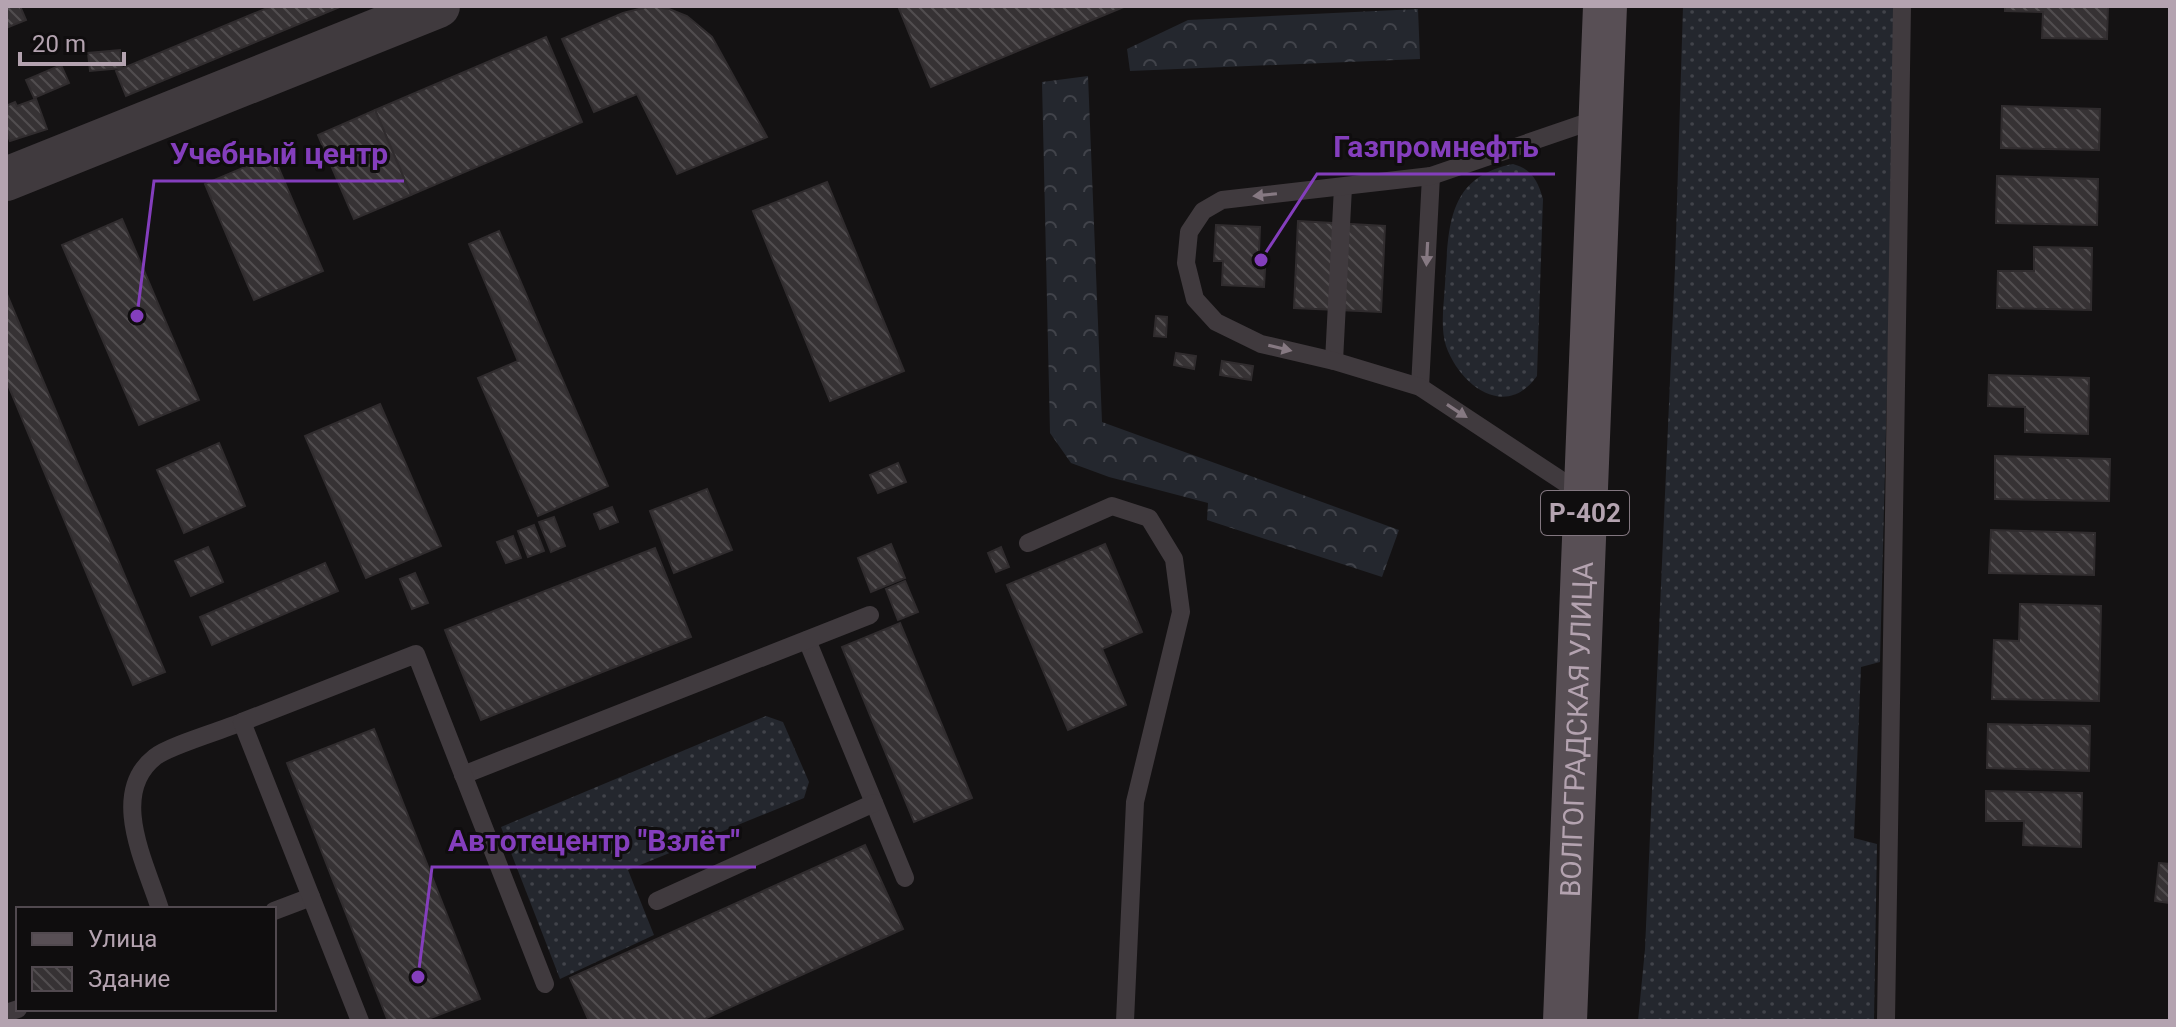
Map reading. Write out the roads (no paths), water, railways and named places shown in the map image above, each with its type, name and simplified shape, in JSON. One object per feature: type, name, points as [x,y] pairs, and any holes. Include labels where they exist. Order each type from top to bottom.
[{"type":"main road","name":"ВОЛГОГРАДСКАЯ УЛИЦА","points":[[1565,1021],[1605,6]]},
{"type":"street","points":[[6,179],[438,6]]},
{"type":"lane","points":[[1886,1021],[1902,6]]},
{"type":"lane","points":[[1585,496],[1420,387],[1334,361],[1261,344],[1216,322],[1195,299],[1186,263],[1189,232],[1203,211],[1222,200],[1431,176],[1600,118]]},
{"type":"lane","points":[[1420,387],[1431,176]]},
{"type":"lane","points":[[1334,361],[1343,187]]},
{"type":"lane","points":[[1028,543],[1112,506],[1149,518],[1174,559],[1181,612],[1135,802],[1125,1021]]},
{"type":"lane","points":[[463,775],[870,615]]},
{"type":"lane","points":[[807,640],[905,878]]},
{"type":"lane","points":[[159,907],[132,821],[132,801],[139,776],[156,756],[416,654],[545,984]]},
{"type":"lane","points":[[242,722],[360,1021]]},
{"type":"lane","points":[[657,901],[874,803]]},
{"type":"lane","points":[[276,910],[311,897]]},
{"type":"place","name":"Газпромнефть","points":[[1261,260]]},
{"type":"place","name":"Учебный центр","points":[[137,316]]},
{"type":"place","name":"Автотецентр \"Взлёт\"","points":[[418,977]]}]
